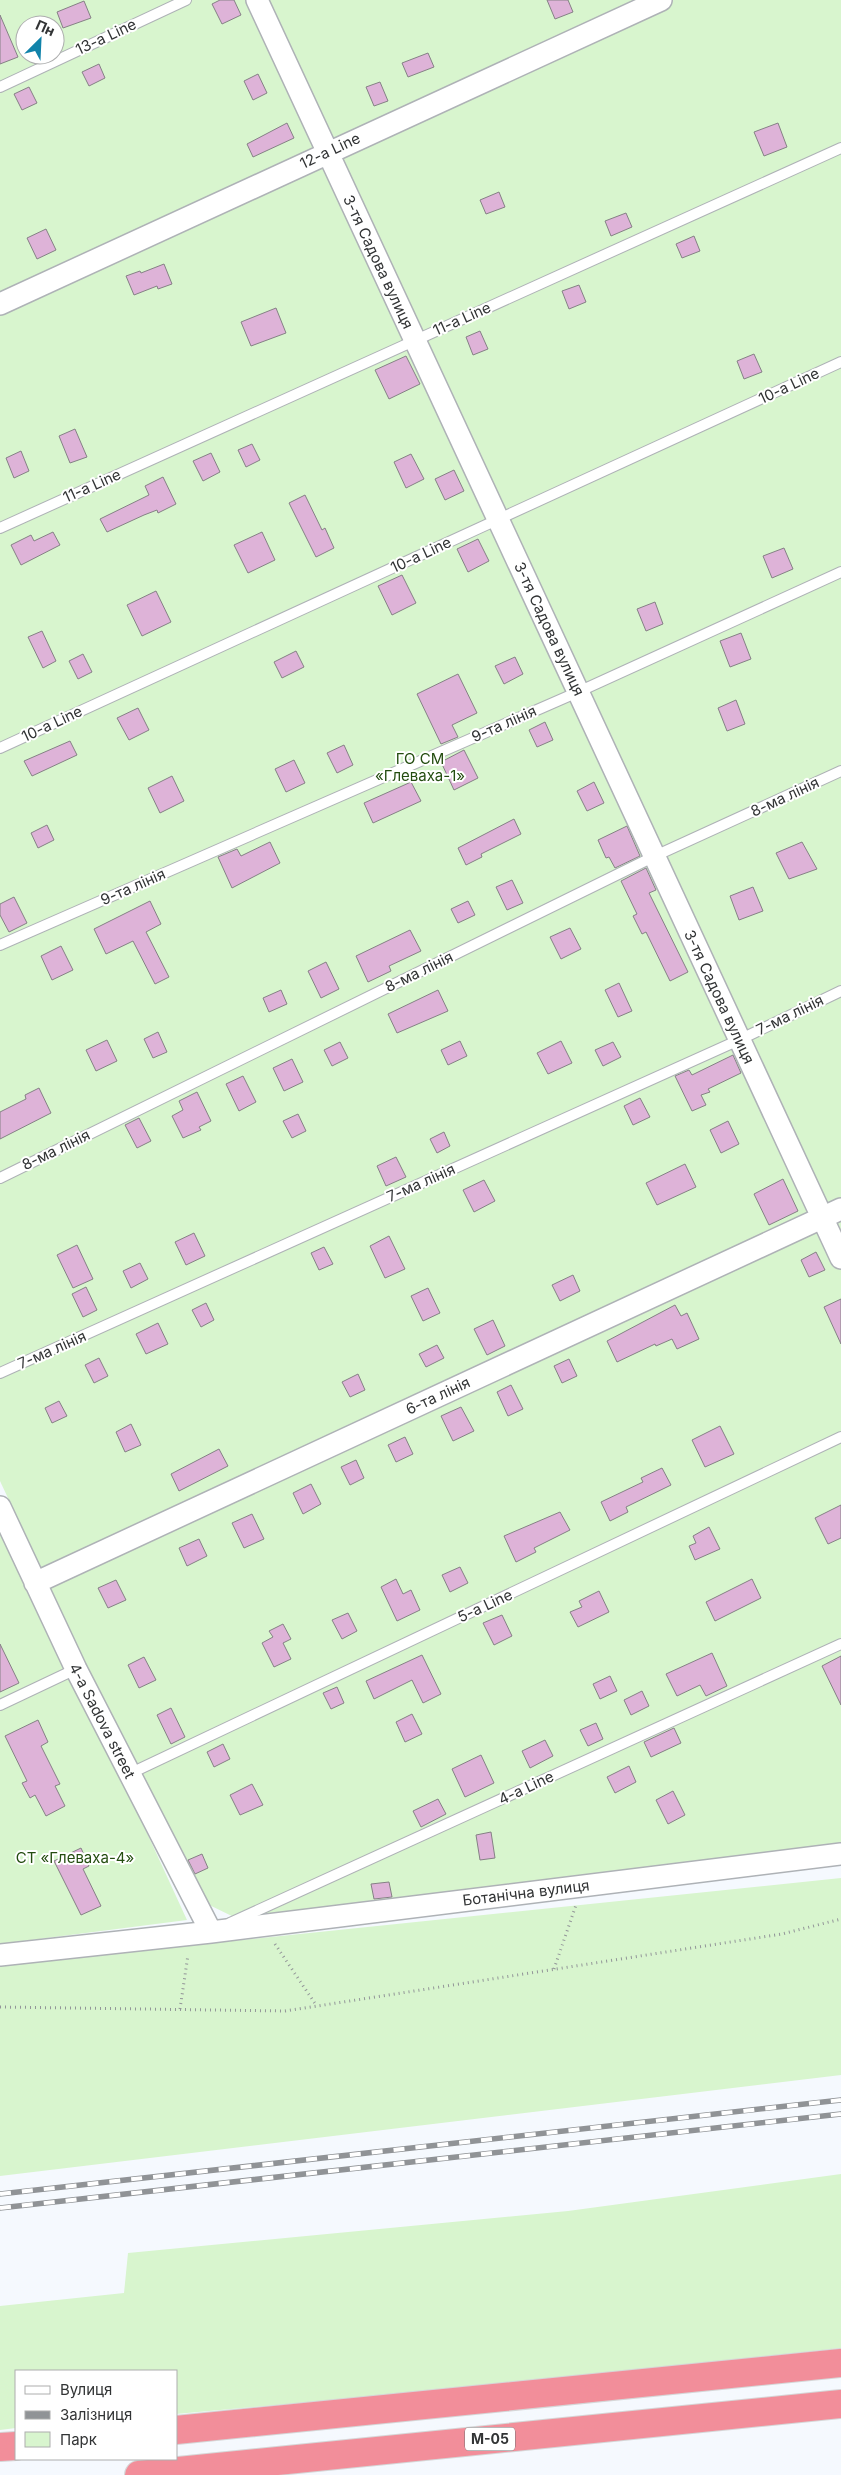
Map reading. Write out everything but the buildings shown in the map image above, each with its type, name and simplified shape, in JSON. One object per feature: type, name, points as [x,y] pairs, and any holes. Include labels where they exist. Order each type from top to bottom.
[{"type":"highway","points":[[178,2430],[841,2363]]},
{"type":"highway","name":"М-05","points":[[139,2475],[841,2404]]},
{"type":"highway","points":[[0,2447],[15,2446]]},
{"type":"street","name":"3-тя Садова вулиця","points":[[257,0],[841,1258]]},
{"type":"street","name":"12-a Line","points":[[0,304],[662,0]]},
{"type":"street","name":"6-та лінія","points":[[36,1583],[841,1209]]},
{"type":"street","name":"4-a Sadova street","points":[[0,1507],[76,1670],[129,1774],[201,1933]]},
{"type":"street","name":"Ботанічна вулиця","points":[[0,1955],[201,1933],[841,1854]]},
{"type":"lane","name":"13-a Line","points":[[0,87],[186,0]]},
{"type":"lane","name":"11-a Line","points":[[0,528],[841,148]]},
{"type":"lane","name":"10-a Line","points":[[0,748],[841,362]]},
{"type":"lane","name":"9-та лінія","points":[[0,945],[578,692],[841,572]]},
{"type":"lane","name":"8-ма лінія","points":[[0,1178],[655,856],[841,771]]},
{"type":"lane","name":"7-ма лінія","points":[[0,1373],[739,1040],[841,991]]},
{"type":"lane","name":"5-a Line","points":[[129,1774],[841,1437]]},
{"type":"lane","name":"4-a Line","points":[[201,1933],[841,1644]]},
{"type":"lane","points":[[0,1705],[76,1670]]},
{"type":"path","points":[[554,1969],[579,1895]]},
{"type":"path","points":[[0,2007],[285,2011],[782,1934],[841,1919]]},
{"type":"path","points":[[262,1925],[316,2005]]},
{"type":"path","points":[[180,2009],[201,1933]]},
{"type":"green space","name":"ГО СМ «Глеваха-1»","points":[[0,0],[841,0],[841,1861],[242,1921],[195,1898],[0,1481]]},
{"type":"green space","name":"СТ «Глеваха-4»","points":[[0,1513],[187,1920],[0,1944]]},
{"type":"green space","points":[[841,1878],[841,2075],[0,2176],[0,1965]]},
{"type":"green space","points":[[841,2174],[841,2348],[483,2386],[178,2414],[178,2370],[15,2370],[15,2428],[0,2430],[0,2306],[124,2293],[128,2253],[568,2211]]},
{"type":"railway","points":[[0,2194],[841,2100]]},
{"type":"railway","points":[[0,2208],[841,2114]]}]
